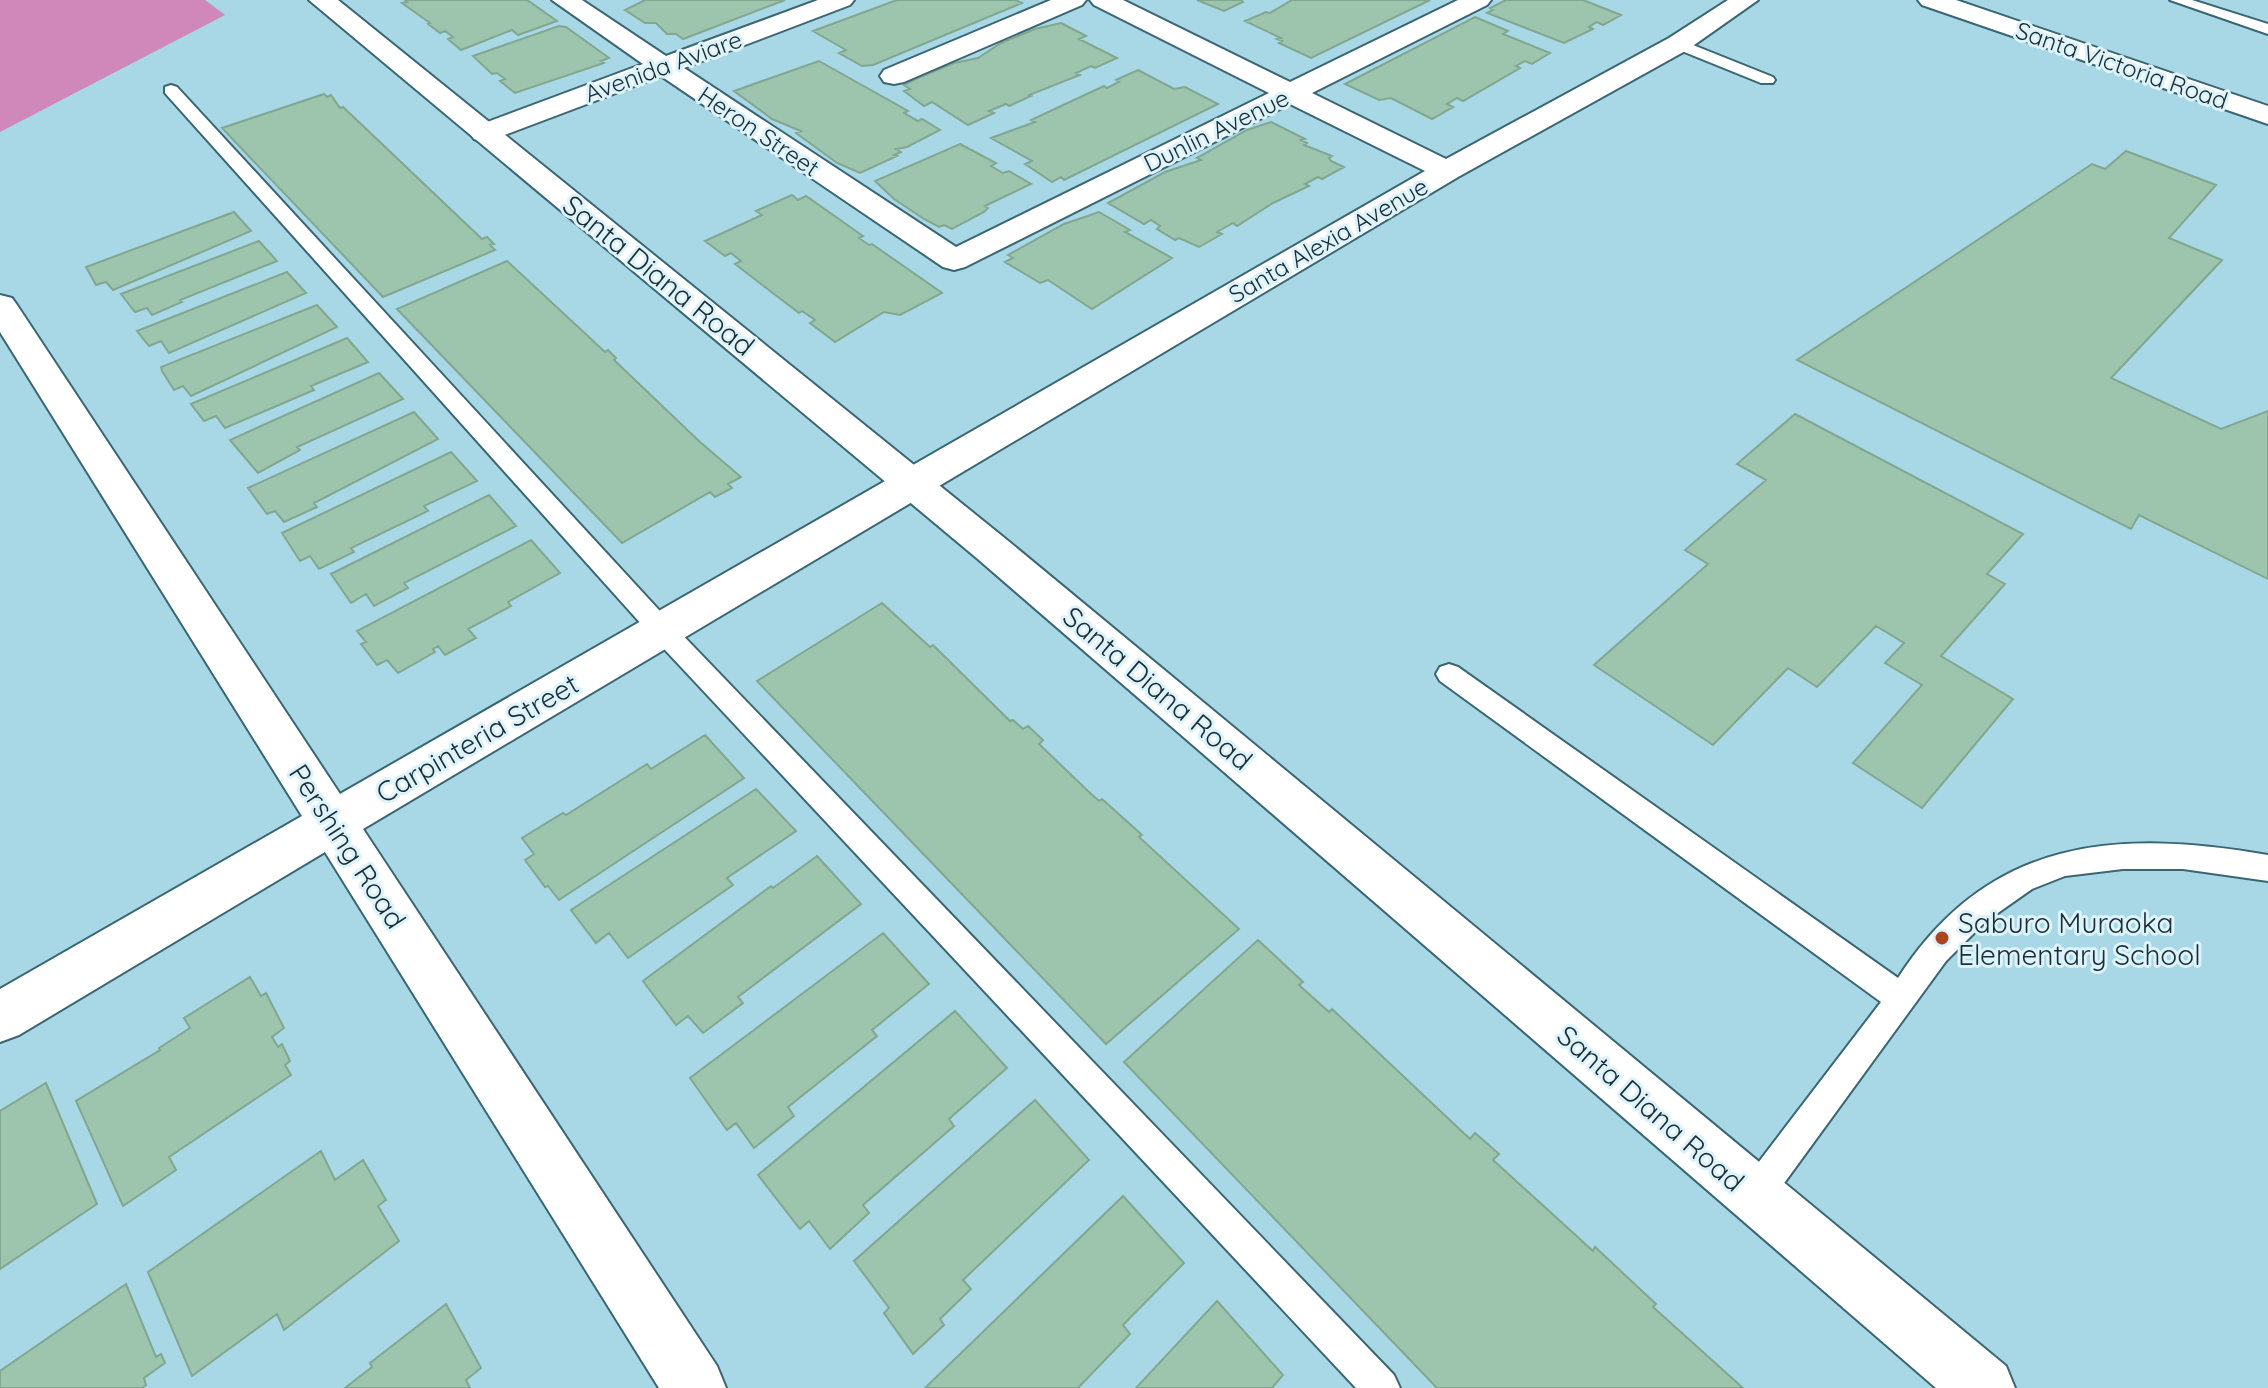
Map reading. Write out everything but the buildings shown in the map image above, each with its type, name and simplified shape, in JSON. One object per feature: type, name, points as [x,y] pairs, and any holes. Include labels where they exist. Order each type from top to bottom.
[{"type":"street","name":"Santa Diana Road","points":[[322,0],[911,483],[1984,1388]]},
{"type":"street","points":[[572,5],[611,0]]},
{"type":"street","name":"Avenida Aviare","points":[[484,133],[841,0]]},
{"type":"street","points":[[894,76],[1073,0]]},
{"type":"street","points":[[1103,0],[1447,171]]},
{"type":"street","name":"Dunlin Avenue","points":[[954,260],[1478,0]]},
{"type":"street","name":"Santa Alexia Avenue","points":[[911,483],[1447,171],[1678,44],[1745,0]]},
{"type":"street","name":"Santa Victoria Road","points":[[1931,0],[2268,115]]},
{"type":"street","name":"Heron Street","points":[[572,5],[954,260]]},
{"type":"street","name":"Pershing Road","points":[[0,305],[695,1388]]},
{"type":"street","name":"Carpinteria Street","points":[[0,1017],[911,483]]},
{"type":"lane","points":[[2177,0],[2268,29]]},
{"type":"lane","points":[[1678,44],[1767,80]]},
{"type":"lane","points":[[171,90],[661,629],[1381,1388]]},
{"type":"lane","points":[[1449,674],[1902,999]]},
{"type":"lane","points":[[1754,1196],[1902,999],[1924,964],[1949,933],[1984,903],[2036,872],[2088,860],[2177,856],[2268,868]]},
{"type":"shaded area","points":[[0,0],[205,0],[225,15],[0,132]]},
{"type":"place","name":"Saburo Muraoka Elementary School","points":[[1942,938]]}]
